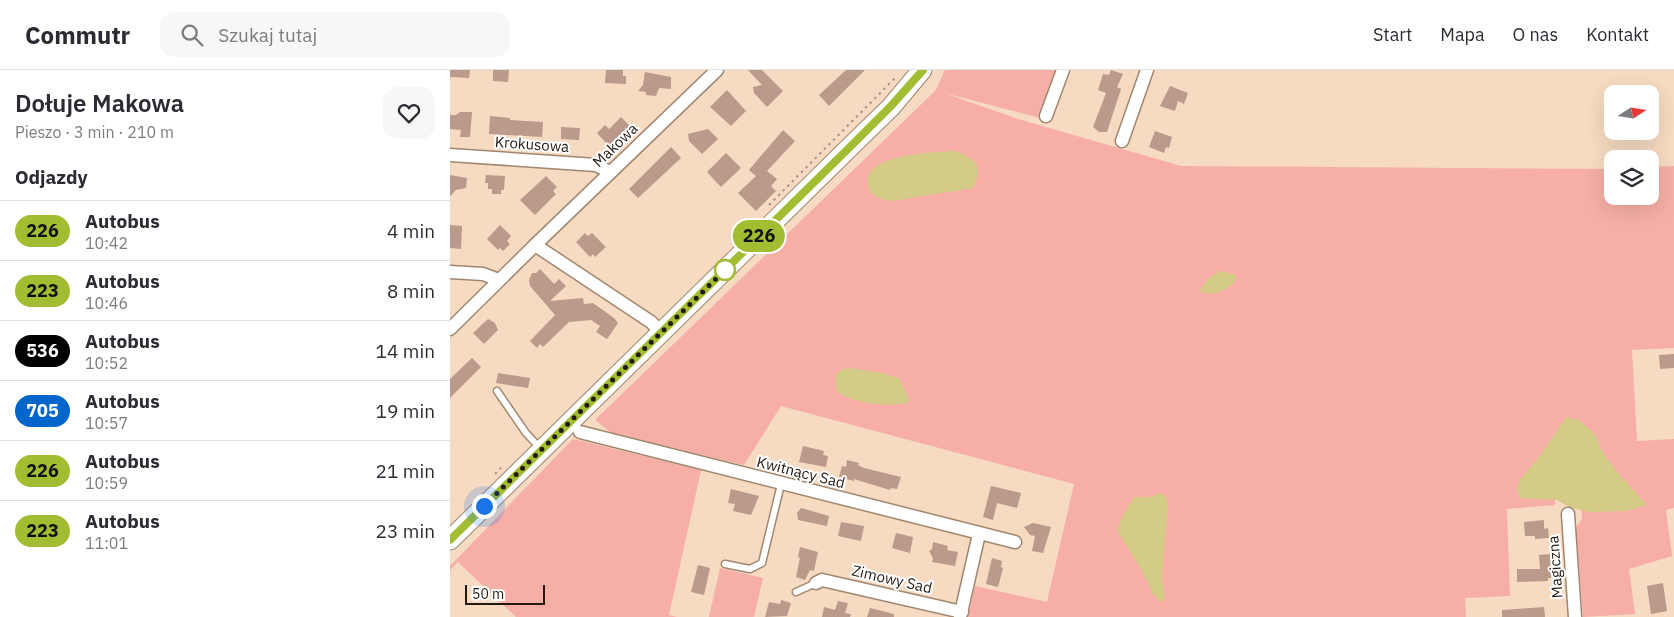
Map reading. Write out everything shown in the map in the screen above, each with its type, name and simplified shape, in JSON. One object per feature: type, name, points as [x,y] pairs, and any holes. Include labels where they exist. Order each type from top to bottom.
[{"type":"main road","points":[[450,540],[891,106],[922,70]]},
{"type":"street","name":"Makowa","points":[[450,329],[535,244],[717,70]]},
{"type":"street","points":[[1046,116],[1063,70]]},
{"type":"street","points":[[1122,141],[1147,70]]},
{"type":"street","name":"Krokusowa","points":[[450,155],[596,165],[610,172]]},
{"type":"street","points":[[535,244],[651,322],[661,332]]},
{"type":"street","points":[[450,272],[483,274],[499,280]]},
{"type":"street","name":"Kwitnący Sad","points":[[580,432],[1015,542]]},
{"type":"street","name":"Magiczna","points":[[1568,514],[1575,617]]},
{"type":"street","name":"Zimowy Sad","points":[[816,582],[822,580],[961,614],[979,534]]},
{"type":"lane","points":[[497,391],[526,433],[541,449]]},
{"type":"lane","points":[[724,564],[750,569],[762,563],[781,484]]},
{"type":"lane","points":[[796,592],[816,582]]},
{"type":"path","points":[[768,205],[897,76]]},
{"type":"shaded area","points":[[945,70],[1057,70],[1040,118],[944,93],[1018,119],[1181,166],[1604,169],[1604,205],[1659,205],[1659,167],[1674,166],[1674,348],[1632,350],[1637,441],[1674,439],[1674,508],[1666,510],[1672,556],[1629,569],[1635,614],[1583,617],[1576,527],[1582,519],[1581,495],[1555,498],[1555,505],[1507,509],[1510,596],[1465,598],[1466,617],[968,617],[975,586],[1047,602],[1074,484],[781,406],[744,465],[614,435],[595,420],[936,90]]},
{"type":"shaded area","points":[[955,151],[968,157],[976,164],[978,174],[973,188],[892,201],[876,196],[869,189],[868,177],[874,168],[885,162],[915,154]]},
{"type":"shaded area","points":[[1221,271],[1236,275],[1234,283],[1218,292],[1204,293],[1200,291],[1209,279]]},
{"type":"shaded area","points":[[850,368],[899,378],[910,401],[883,405],[861,402],[843,395],[837,391],[835,376],[841,370]]},
{"type":"shaded area","points":[[1566,417],[1579,420],[1590,429],[1596,436],[1600,448],[1618,473],[1647,505],[1627,511],[1589,512],[1569,507],[1557,500],[1520,498],[1517,490],[1519,481],[1542,453]]},
{"type":"shaded area","points":[[573,439],[701,470],[669,615],[677,617],[516,617],[458,562],[450,570],[450,566]]},
{"type":"shaded area","points":[[1162,493],[1166,497],[1168,506],[1162,577],[1165,600],[1160,602],[1153,594],[1142,571],[1117,530],[1124,513],[1134,497],[1149,497]]},
{"type":"shaded area","points":[[720,568],[763,578],[754,617],[709,617]]},
{"type":"building","points":[[450,70],[470,70],[469,78],[450,77]]},
{"type":"building","points":[[493,70],[509,70],[508,82],[493,81]]},
{"type":"building","points":[[606,70],[623,70],[623,76],[626,76],[626,84],[605,83]]},
{"type":"building","points":[[748,70],[762,70],[783,91],[767,107],[754,93],[753,87],[762,85]]},
{"type":"building","points":[[846,70],[865,70],[829,106],[819,95]]},
{"type":"building","points":[[1111,70],[1123,74],[1117,87],[1121,89],[1107,132],[1099,132],[1093,127],[1106,93],[1098,90],[1103,74],[1109,75]]},
{"type":"building","points":[[645,72],[671,77],[671,89],[659,88],[656,96],[646,95],[646,92],[638,91],[643,85]]},
{"type":"building","points":[[1170,86],[1188,93],[1184,104],[1178,101],[1175,111],[1160,106]]},
{"type":"building","points":[[727,90],[746,111],[731,126],[710,107]]},
{"type":"building","points":[[460,112],[472,112],[470,137],[460,137],[461,130],[450,129],[450,115],[456,115]]},
{"type":"building","points":[[490,116],[510,118],[510,120],[543,122],[542,137],[489,134]]},
{"type":"building","points":[[621,117],[631,127],[610,147],[597,133],[605,125],[609,129]]},
{"type":"building","points":[[561,127],[580,128],[579,140],[561,139]]},
{"type":"building","points":[[708,129],[718,139],[702,154],[689,141],[688,134]]},
{"type":"building","points":[[783,130],[795,141],[767,171],[777,179],[771,186],[776,191],[756,211],[738,193],[756,176],[749,170]]},
{"type":"building","points":[[1155,131],[1172,137],[1169,148],[1166,147],[1164,153],[1149,147]]},
{"type":"building","points":[[671,147],[681,158],[638,198],[629,189]]},
{"type":"building","points":[[726,153],[741,168],[721,187],[707,172]]},
{"type":"building","points":[[450,175],[467,178],[466,188],[456,190],[450,196]]},
{"type":"building","points":[[486,175],[505,176],[504,190],[501,190],[501,194],[492,194],[492,189],[488,189],[488,183],[485,183]]},
{"type":"building","points":[[546,176],[557,187],[553,191],[556,194],[535,215],[520,200]]},
{"type":"building","points":[[450,225],[462,226],[461,249],[450,248]]},
{"type":"building","points":[[500,225],[511,236],[507,241],[510,244],[503,251],[500,248],[498,250],[487,239]]},
{"type":"building","points":[[585,233],[588,236],[592,233],[606,247],[595,257],[593,254],[590,257],[576,242]]},
{"type":"building","points":[[540,269],[554,284],[559,279],[566,286],[550,301],[583,298],[584,304],[593,303],[614,318],[618,323],[607,339],[596,332],[600,326],[591,320],[569,322],[543,347],[540,344],[537,348],[530,341],[555,315],[530,286],[529,280],[532,273],[536,273]]},
{"type":"building","points":[[488,319],[495,323],[498,330],[484,344],[473,333]]},
{"type":"building","points":[[1674,354],[1674,368],[1660,369],[1659,355]]},
{"type":"building","points":[[472,358],[481,367],[450,398],[450,379]]},
{"type":"building","points":[[498,373],[530,378],[528,388],[496,383]]},
{"type":"building","points":[[803,446],[824,451],[823,455],[828,456],[826,467],[799,462]]},
{"type":"building","points":[[847,460],[859,463],[858,465],[864,468],[901,477],[897,489],[891,488],[890,490],[854,479],[854,481],[839,477],[842,466],[846,467]]},
{"type":"building","points":[[991,486],[1021,493],[1017,508],[997,503],[993,520],[983,517]]},
{"type":"building","points":[[731,489],[759,496],[751,515],[733,511],[735,504],[728,503]]},
{"type":"building","points":[[801,508],[829,516],[827,526],[798,520],[797,513]]},
{"type":"building","points":[[1544,520],[1544,529],[1548,528],[1549,538],[1535,539],[1535,536],[1525,536],[1524,522]]},
{"type":"building","points":[[841,522],[864,526],[861,541],[838,536]]},
{"type":"building","points":[[1033,523],[1051,527],[1043,553],[1032,551],[1035,536],[1030,535],[1024,527]]},
{"type":"building","points":[[896,533],[913,537],[910,553],[892,548]]},
{"type":"building","points":[[933,542],[948,546],[947,550],[958,552],[955,566],[932,562],[933,558],[929,551],[932,549]]},
{"type":"building","points":[[800,547],[818,552],[814,571],[810,570],[805,580],[796,577]]},
{"type":"building","points":[[1550,554],[1551,578],[1548,578],[1548,581],[1517,582],[1517,569],[1540,569],[1539,555]]},
{"type":"building","points":[[992,558],[1002,561],[1001,567],[1003,568],[998,587],[986,584]]},
{"type":"building","points":[[698,565],[710,568],[704,595],[691,592]]},
{"type":"building","points":[[1663,583],[1667,611],[1651,614],[1647,586]]},
{"type":"building","points":[[781,600],[791,603],[787,616],[765,617],[769,602],[780,604]]},
{"type":"building","points":[[838,601],[848,603],[845,613],[851,614],[850,617],[822,617],[824,607],[835,610]]},
{"type":"building","points":[[1544,607],[1545,617],[1502,617],[1502,610]]},
{"type":"building","points":[[870,608],[894,614],[894,617],[867,617]]},
{"type":"bus line","name":"226","points":[[450,540],[853,144],[923,70]]},
{"type":"route","points":[[484,506],[725,270]]}]
